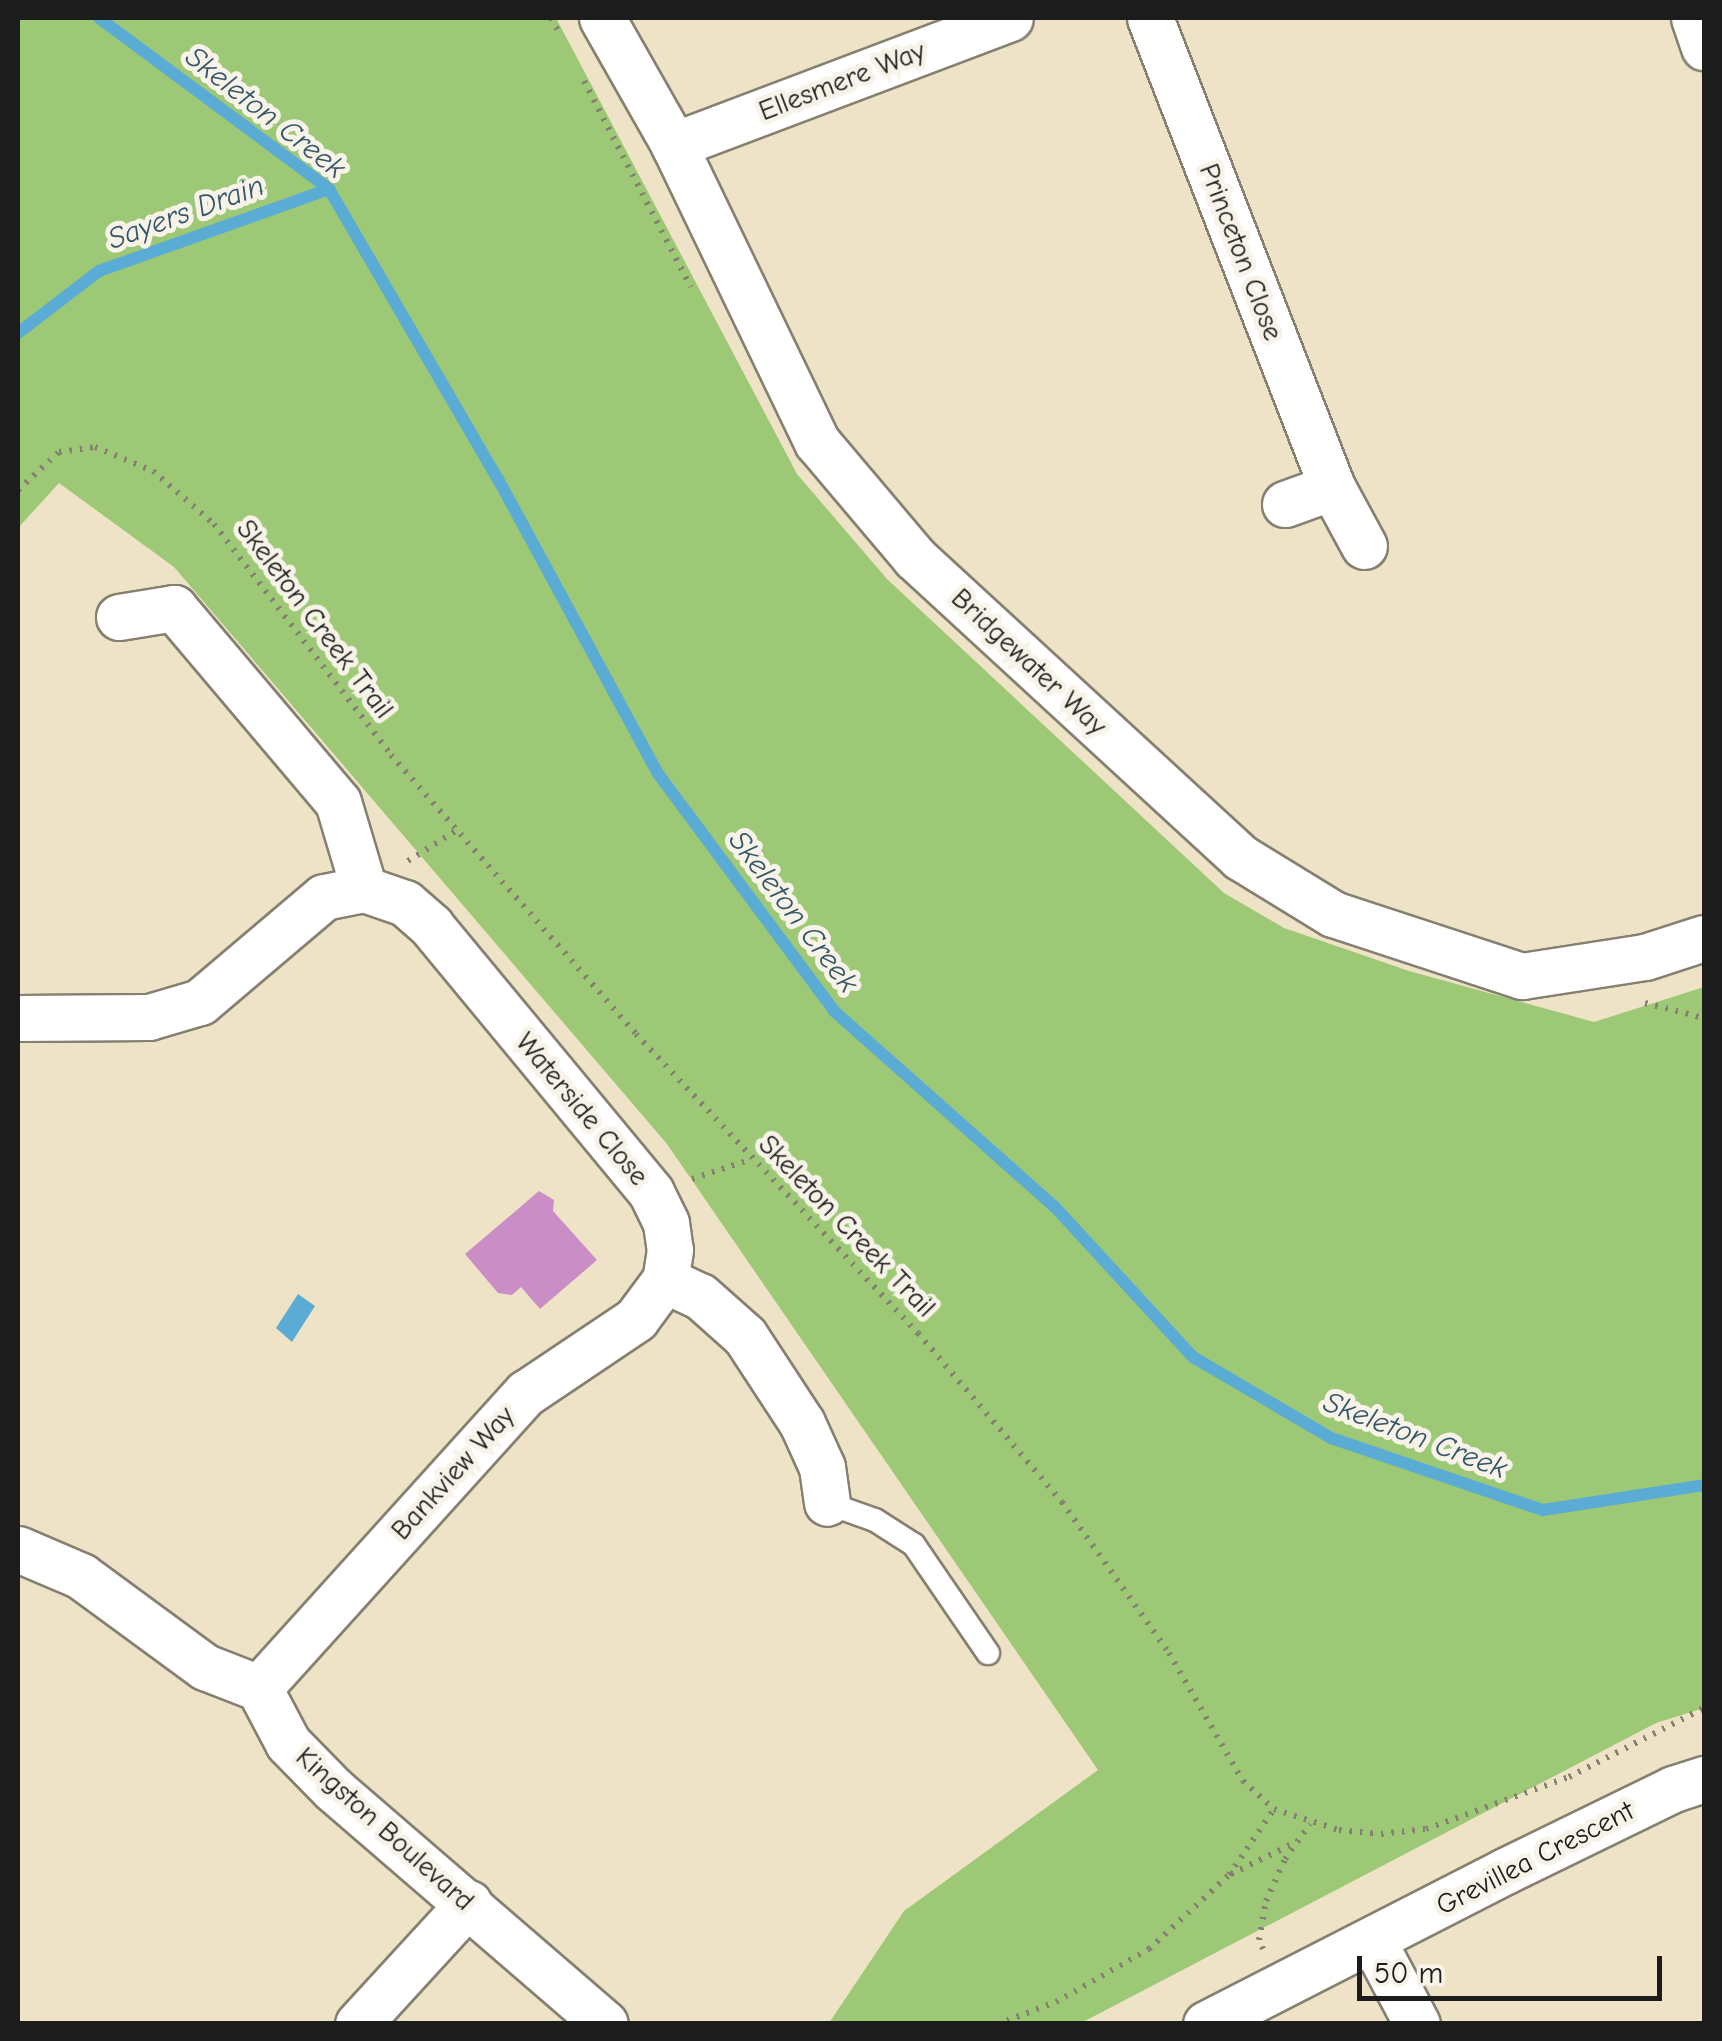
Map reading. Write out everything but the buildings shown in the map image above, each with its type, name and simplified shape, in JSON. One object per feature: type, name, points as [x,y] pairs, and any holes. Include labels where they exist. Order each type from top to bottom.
[{"type":"street","name":"Bridgewater Way","points":[[602,18],[674,145],[817,442],[915,558],[1240,857],[1333,914],[1522,976],[1644,957],[1704,938]]},
{"type":"street","name":"Ellesmere Way","points":[[674,145],[1010,18]]},
{"type":"street","name":"Princeton Close","points":[[1150,18],[1332,487],[1364,546]]},
{"type":"street","points":[[1694,18],[1704,48]]},
{"type":"street","points":[[1284,504],[1332,487]]},
{"type":"street","points":[[18,1018],[149,1018],[200,1002],[324,897],[364,890],[338,802],[174,608],[119,617]]},
{"type":"street","name":"Waterside Close","points":[[364,890],[404,904],[431,926],[651,1192],[666,1223],[670,1250],[665,1280]]},
{"type":"street","points":[[665,1280],[700,1296],[746,1336],[802,1422],[822,1467],[827,1503]]},
{"type":"street","name":"Bankview Way","points":[[259,1688],[526,1392],[636,1320],[665,1280]]},
{"type":"street","points":[[18,1549],[82,1576],[205,1667],[259,1688]]},
{"type":"street","name":"Kingston Boulevard","points":[[259,1688],[288,1743],[322,1777],[605,2024]]},
{"type":"street","name":"Grevillea Crescent","points":[[1206,2024],[1505,1871],[1673,1789],[1704,1779]]},
{"type":"street","points":[[358,2024],[469,1904]]},
{"type":"street","points":[[1373,1941],[1417,2024]]},
{"type":"lane","points":[[827,1503],[875,1520],[914,1544],[988,1653]]},
{"type":"path","name":"Skeleton Creek Trail","points":[[18,490],[60,452],[95,446],[153,472],[214,524],[391,755],[752,1159],[918,1332],[1062,1502],[1169,1653],[1243,1782],[1274,1808],[1310,1824],[1382,1834],[1426,1829],[1569,1777],[1704,1708]]},
{"type":"path","points":[[651,1192],[752,1159]]},
{"type":"path","points":[[997,2024],[1106,1977],[1188,1917],[1229,1875],[1274,1808]]},
{"type":"path","points":[[1281,1987],[1259,1940],[1266,1901],[1310,1824]]},
{"type":"path","points":[[1229,1875],[1297,1842]]},
{"type":"green space","points":[[18,18],[556,18],[797,474],[887,579],[1224,893],[1284,928],[1409,971],[1594,1022],[1704,987],[1704,1708],[1656,1723],[1081,2023],[829,2023],[904,1911],[1098,1770],[667,1144],[174,567],[59,483],[18,528]]},
{"type":"water","points":[[298,1294],[315,1306],[292,1342],[276,1328]]},
{"type":"waterway","name":"Skeleton Creek","points":[[99,18],[329,189],[498,479],[659,775],[834,1011],[1054,1206],[1193,1357],[1331,1438],[1543,1510],[1704,1485]]},
{"type":"waterway","name":"Sayers Drain","points":[[18,333],[99,271],[329,189]]}]
